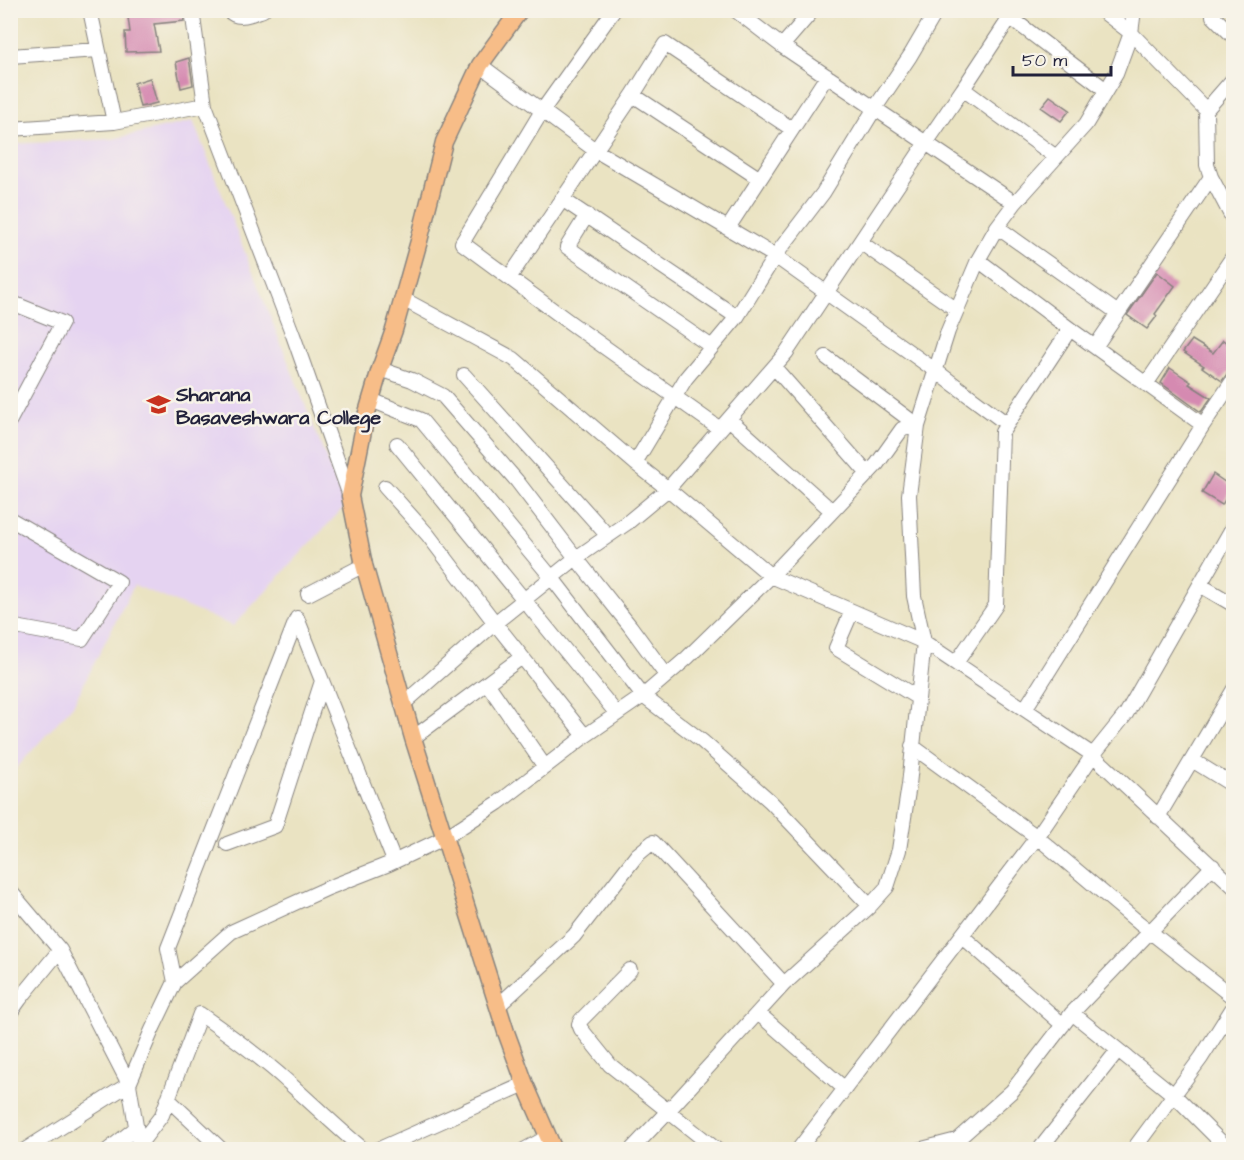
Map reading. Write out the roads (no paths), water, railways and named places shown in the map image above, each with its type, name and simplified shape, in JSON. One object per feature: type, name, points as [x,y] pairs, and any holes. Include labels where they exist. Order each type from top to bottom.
[{"type":"main road","points":[[514,12],[480,65],[444,142],[394,330],[366,416],[350,496],[364,566],[412,738],[498,1006],[525,1084],[551,1143]]},
{"type":"street","points":[[90,10],[114,122]]},
{"type":"street","points":[[192,10],[205,105],[293,335],[350,496]]},
{"type":"street","points":[[228,10],[233,16],[241,17],[263,10]]},
{"type":"street","points":[[615,10],[542,111],[462,243],[675,396],[724,424],[832,511]]},
{"type":"street","points":[[735,10],[782,46],[1015,203]]},
{"type":"street","points":[[635,463],[686,378],[737,317],[775,256],[823,193],[937,10]]},
{"type":"street","points":[[1101,10],[1131,33],[1206,110],[1208,165],[1211,177],[1233,221]]},
{"type":"street","points":[[631,1149],[784,984],[870,906],[887,887],[899,850],[909,785],[924,642],[914,596],[909,495],[918,426],[948,331],[978,260],[997,227],[1015,203],[1086,124],[1116,74],[1131,33],[1134,10]]},
{"type":"street","points":[[1215,12],[1233,36]]},
{"type":"street","points":[[782,46],[805,13]]},
{"type":"street","points":[[402,705],[495,623],[668,489],[786,353],[1013,14],[1106,90]]},
{"type":"street","points":[[509,278],[665,44],[792,129]]},
{"type":"street","points":[[10,56],[98,50]]},
{"type":"street","points":[[480,65],[595,150],[775,256],[1007,424]]},
{"type":"street","points":[[728,228],[827,76]]},
{"type":"street","points":[[1206,110],[1233,78]]},
{"type":"street","points":[[963,89],[1056,158]]},
{"type":"street","points":[[633,94],[760,179]]},
{"type":"street","points":[[10,129],[114,122],[205,105]]},
{"type":"street","points":[[1095,348],[1211,177]]},
{"type":"street","points":[[562,199],[737,317]]},
{"type":"street","points":[[587,215],[567,247],[712,347]]},
{"type":"street","points":[[997,227],[1118,313]]},
{"type":"street","points":[[860,242],[957,310]]},
{"type":"street","points":[[1146,384],[1233,255]]},
{"type":"street","points":[[978,260],[1203,425]]},
{"type":"street","points":[[403,298],[514,359],[771,576],[924,642],[1093,755],[1233,886]]},
{"type":"street","points":[[10,302],[62,324],[10,420]]},
{"type":"street","points":[[956,663],[996,605],[1002,432],[1070,329]]},
{"type":"street","points":[[826,357],[918,426]]},
{"type":"street","points":[[774,367],[868,474]]},
{"type":"street","points":[[380,369],[412,380],[443,396],[517,481],[666,675]]},
{"type":"street","points":[[464,375],[608,536]]},
{"type":"street","points":[[1025,709],[1233,379]]},
{"type":"street","points":[[371,400],[421,420],[552,578],[643,696],[702,741],[770,801],[870,906]]},
{"type":"street","points":[[25,1149],[129,1084],[175,982],[231,932],[444,838],[498,802],[585,736],[643,696],[687,658],[771,576],[877,464],[902,429],[918,426]]},
{"type":"street","points":[[397,444],[617,714]]},
{"type":"street","points":[[385,488],[428,535],[585,736]]},
{"type":"street","points":[[10,519],[119,582],[82,639],[10,626]]},
{"type":"street","points":[[798,1149],[1037,837],[1093,755],[1126,714],[1233,525]]},
{"type":"street","points":[[308,594],[364,566]]},
{"type":"street","points":[[1200,585],[1233,605]]},
{"type":"street","points":[[852,611],[836,648],[918,698]]},
{"type":"street","points":[[175,982],[168,948],[297,618],[394,861]]},
{"type":"street","points":[[412,738],[522,657]]},
{"type":"street","points":[[227,844],[275,826],[322,681]]},
{"type":"street","points":[[487,683],[545,767]]},
{"type":"street","points":[[1158,817],[1233,689]]},
{"type":"street","points":[[912,746],[1037,837],[1233,998]]},
{"type":"street","points":[[1192,760],[1233,786]]},
{"type":"street","points":[[498,1006],[574,936],[637,855],[653,842],[784,984]]},
{"type":"street","points":[[918,1149],[939,1148],[957,1140],[1012,1090],[1072,1013],[1213,866]]},
{"type":"street","points":[[10,891],[60,950],[129,1084],[139,1147]]},
{"type":"street","points":[[962,936],[1063,1025]]},
{"type":"street","points":[[10,1013],[15,994],[60,950]]},
{"type":"street","points":[[630,969],[581,1020],[579,1024],[581,1029],[610,1065],[717,1149]]},
{"type":"street","points":[[1133,1149],[1201,1058],[1233,1006]]},
{"type":"street","points":[[758,1013],[845,1089]]},
{"type":"street","points":[[1072,1013],[1174,1095],[1229,1149]]},
{"type":"street","points":[[139,1147],[162,1115],[200,1014],[238,1040],[287,1080],[340,1130],[364,1149]]},
{"type":"street","points":[[1039,1149],[1118,1050]]},
{"type":"street","points":[[377,1149],[525,1084]]},
{"type":"street","points":[[168,1099],[222,1149]]},
{"type":"street","points":[[108,1149],[136,1128]]},
{"type":"street","points":[[524,1149],[551,1143]]},
{"type":"place","name":"Sharana Basaveshwara College","points":[[158,405]]}]
